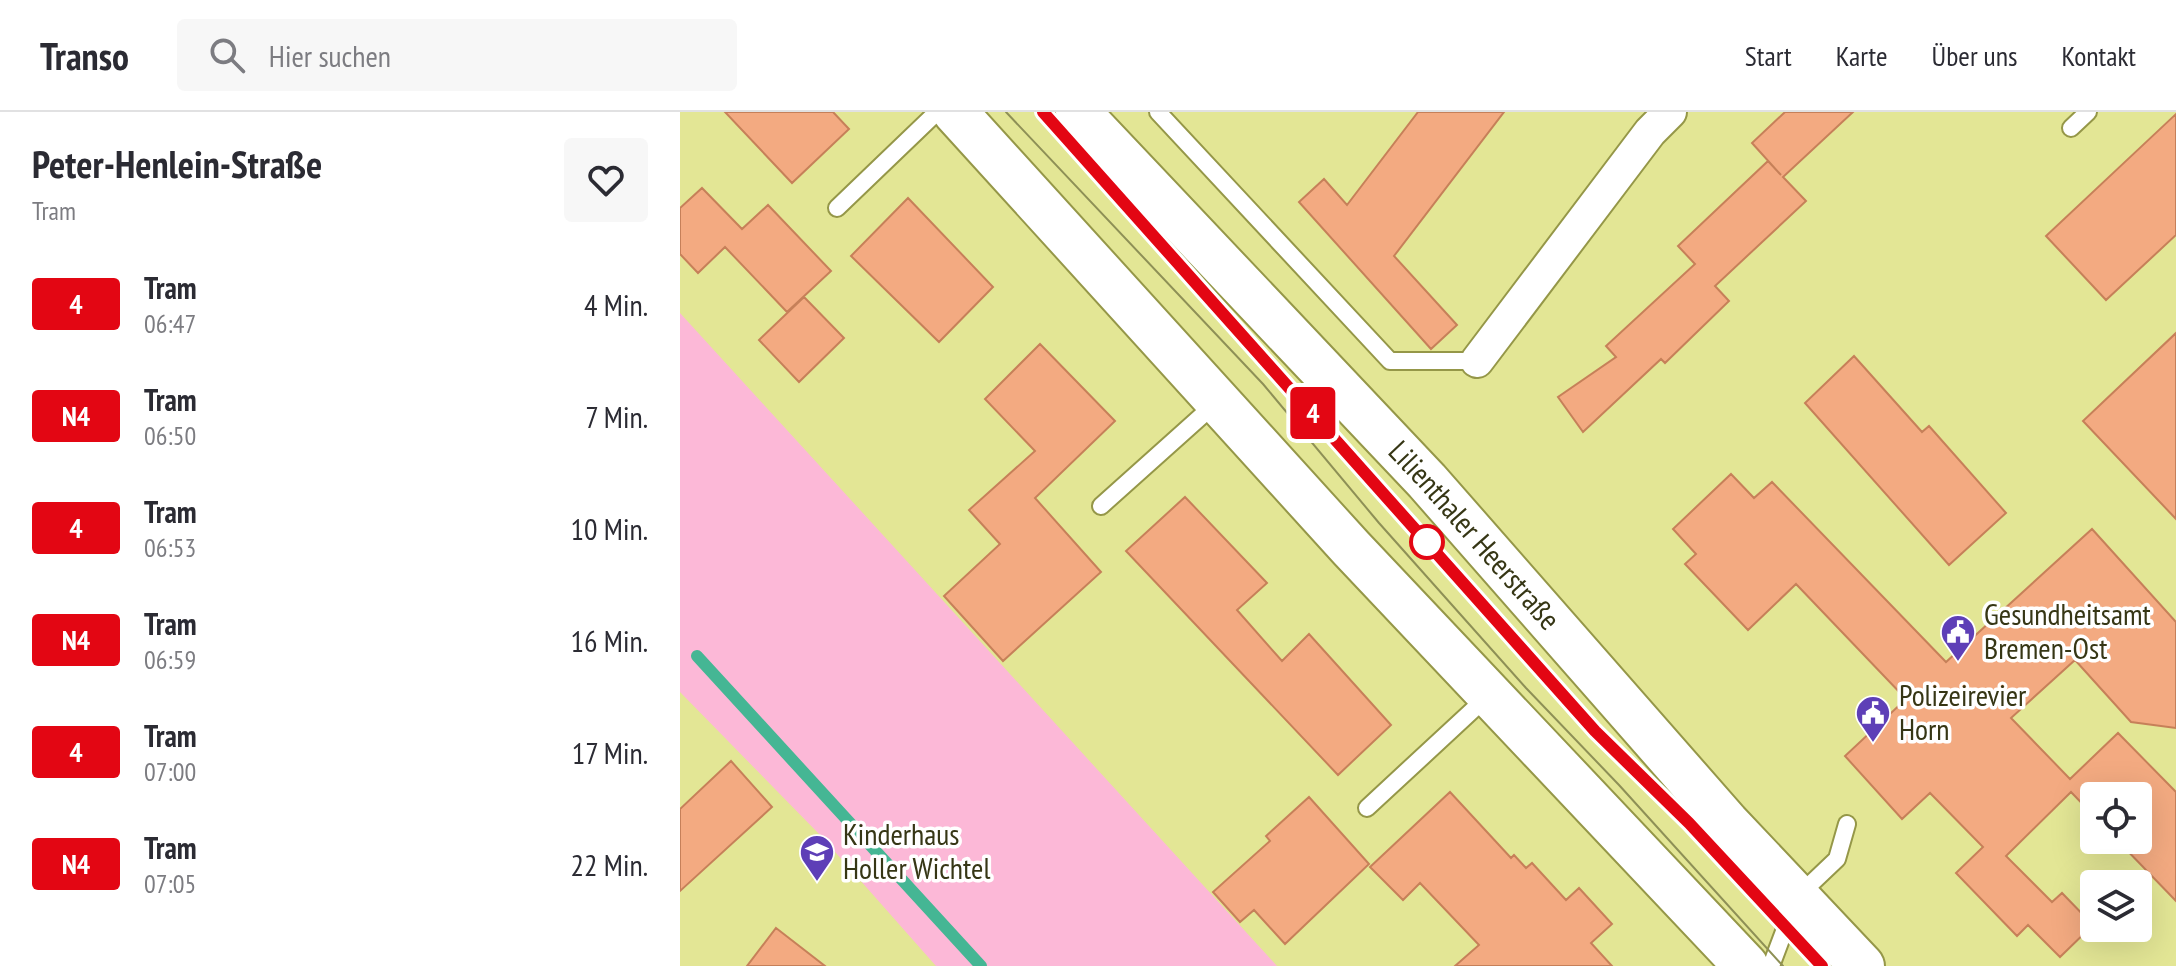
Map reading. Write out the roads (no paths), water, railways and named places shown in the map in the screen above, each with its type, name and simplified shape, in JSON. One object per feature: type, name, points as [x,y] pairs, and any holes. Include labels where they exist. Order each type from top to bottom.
[{"type":"main road","points":[[955,112],[1351,548],[1746,966]]},
{"type":"main road","name":"Lilienthaler Heerstraße","points":[[1078,112],[1427,481],[1727,823],[1862,966]]},
{"type":"street","points":[[1477,361],[1650,132],[1670,112]]},
{"type":"lane","points":[[837,208],[937,112]]},
{"type":"lane","points":[[1158,112],[1390,361],[1477,361]]},
{"type":"lane","points":[[2071,128],[2088,112]]},
{"type":"lane","points":[[1101,506],[1218,401]]},
{"type":"lane","points":[[1367,808],[1490,694]]},
{"type":"lane","points":[[1771,966],[1797,897],[1837,859],[1847,824]]},
{"type":"waterway","points":[[697,656],[981,966]]},
{"type":"tram line","points":[[1006,112],[1263,384],[1379,523],[1526,688],[1619,785],[1783,966]]},
{"type":"tram line","points":[[1043,112],[1595,731],[1689,823],[1822,966]]},
{"type":"tram line","name":"4","points":[[1043,112],[1595,731],[1689,823],[1822,966]]},
{"type":"place","name":"Gesundheitsamt Bremen-Ost","points":[[1958,663]]},
{"type":"place","name":"Polizeirevier Horn","points":[[1873,744]]},
{"type":"place","name":"Kinderhaus Holler Wichtel","points":[[817,883]]}]
